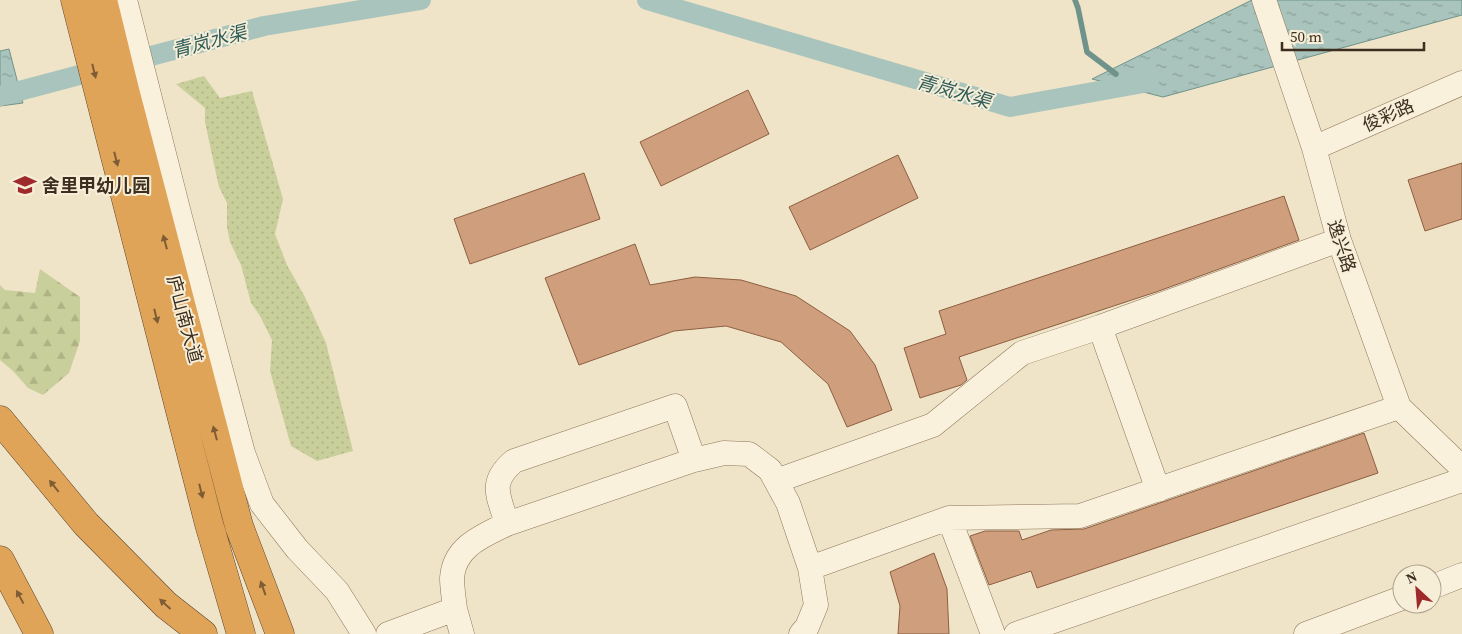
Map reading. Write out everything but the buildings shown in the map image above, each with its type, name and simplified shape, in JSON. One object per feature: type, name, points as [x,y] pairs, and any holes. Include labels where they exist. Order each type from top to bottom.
[{"type":"highway","name":"庐山南大道","points":[[75,0],[110,15]]},
{"type":"highway","name":"庐山南大道","points":[[110,15],[125,90],[239,526],[280,634]]},
{"type":"highway","name":"庐山南大道","points":[[110,15],[104,112],[209,524],[241,634]]},
{"type":"highway","points":[[0,420],[86,524],[166,605],[204,634]]},
{"type":"highway","points":[[0,560],[39,634]]},
{"type":"street","name":"逸兴路","points":[[1264,0],[1314,148],[1339,240],[1399,407],[1462,468]]},
{"type":"street","points":[[110,15],[150,99],[243,453],[262,504],[297,549],[337,591],[364,634]]},
{"type":"street","name":"俊彩路","points":[[1314,148],[1462,83]]},
{"type":"street","points":[[776,481],[933,425],[1022,353],[1100,327],[1339,240]]},
{"type":"street","points":[[1100,327],[1158,490]]},
{"type":"street","points":[[507,524],[497,485],[503,470],[514,460],[675,406],[694,460]]},
{"type":"street","points":[[810,568],[949,518],[1080,516],[1399,407]]},
{"type":"street","points":[[462,634],[456,609],[452,577],[459,554],[480,537],[507,524],[694,460],[724,453],[749,454],[770,470],[788,503],[810,568],[816,605],[807,628],[801,634]]},
{"type":"street","points":[[1016,634],[1462,480]]},
{"type":"street","points":[[949,518],[993,634]]},
{"type":"street","points":[[1442,583],[1462,575]]},
{"type":"street","points":[[1306,634],[1392,602]]},
{"type":"street","points":[[388,634],[456,609]]},
{"type":"green space","points":[[204,76],[220,98],[252,91],[283,199],[275,234],[287,265],[305,297],[326,343],[353,451],[317,461],[291,446],[270,371],[272,340],[251,303],[241,265],[230,242],[227,227],[227,203],[219,187],[205,122],[205,108],[176,84]]},
{"type":"green space","points":[[40,269],[80,297],[80,341],[69,373],[43,395],[28,388],[0,360],[0,285],[5,290],[35,293]]},
{"type":"water","points":[[1252,0],[1462,0],[1462,15],[1163,97],[1092,79]]},
{"type":"water","points":[[9,49],[23,103],[0,106],[0,51]]},
{"type":"waterway","name":"青岚水渠","points":[[0,96],[264,26],[421,0]]},
{"type":"waterway","name":"青岚水渠","points":[[647,0],[1010,107],[1149,82]]},
{"type":"waterway","points":[[1075,0],[1087,52],[1116,74]]},
{"type":"place","name":"舍里甲幼儿园","points":[[25,185]]}]
